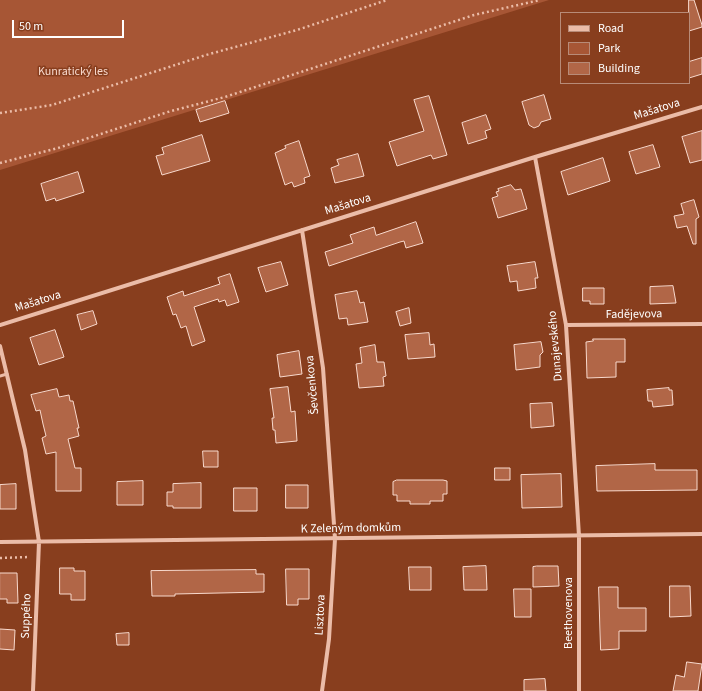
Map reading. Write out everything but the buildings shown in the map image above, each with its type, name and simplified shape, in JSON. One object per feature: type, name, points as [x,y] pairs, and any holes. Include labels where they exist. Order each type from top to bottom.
[{"type":"street","name":"Mašatova","points":[[0,325],[535,157],[702,107]]},
{"type":"street","name":"Dunajevského","points":[[535,157],[566,325],[579,536]]},
{"type":"street","name":"Ševčenkova","points":[[302,230],[323,368],[335,539]]},
{"type":"street","name":"Fadějevova","points":[[566,325],[702,324]]},
{"type":"street","points":[[0,346],[26,450],[39,542]]},
{"type":"street","name":"K Zeleným domkům","points":[[0,542],[702,534]]},
{"type":"street","name":"Beethovenova","points":[[579,536],[579,691]]},
{"type":"street","name":"Lisztova","points":[[322,691],[329,639],[335,539]]},
{"type":"street","name":"Suppého","points":[[33,691],[39,542]]},
{"type":"lane","points":[[0,376],[7,374]]},
{"type":"path","points":[[0,113],[52,105],[206,55],[297,30],[387,0]]},
{"type":"path","points":[[0,164],[58,148],[171,111],[225,97],[474,15],[540,0]]},
{"type":"path","points":[[0,558],[34,557]]},
{"type":"green space","name":"Kunratický les","points":[[0,0],[549,0],[0,170]]}]
